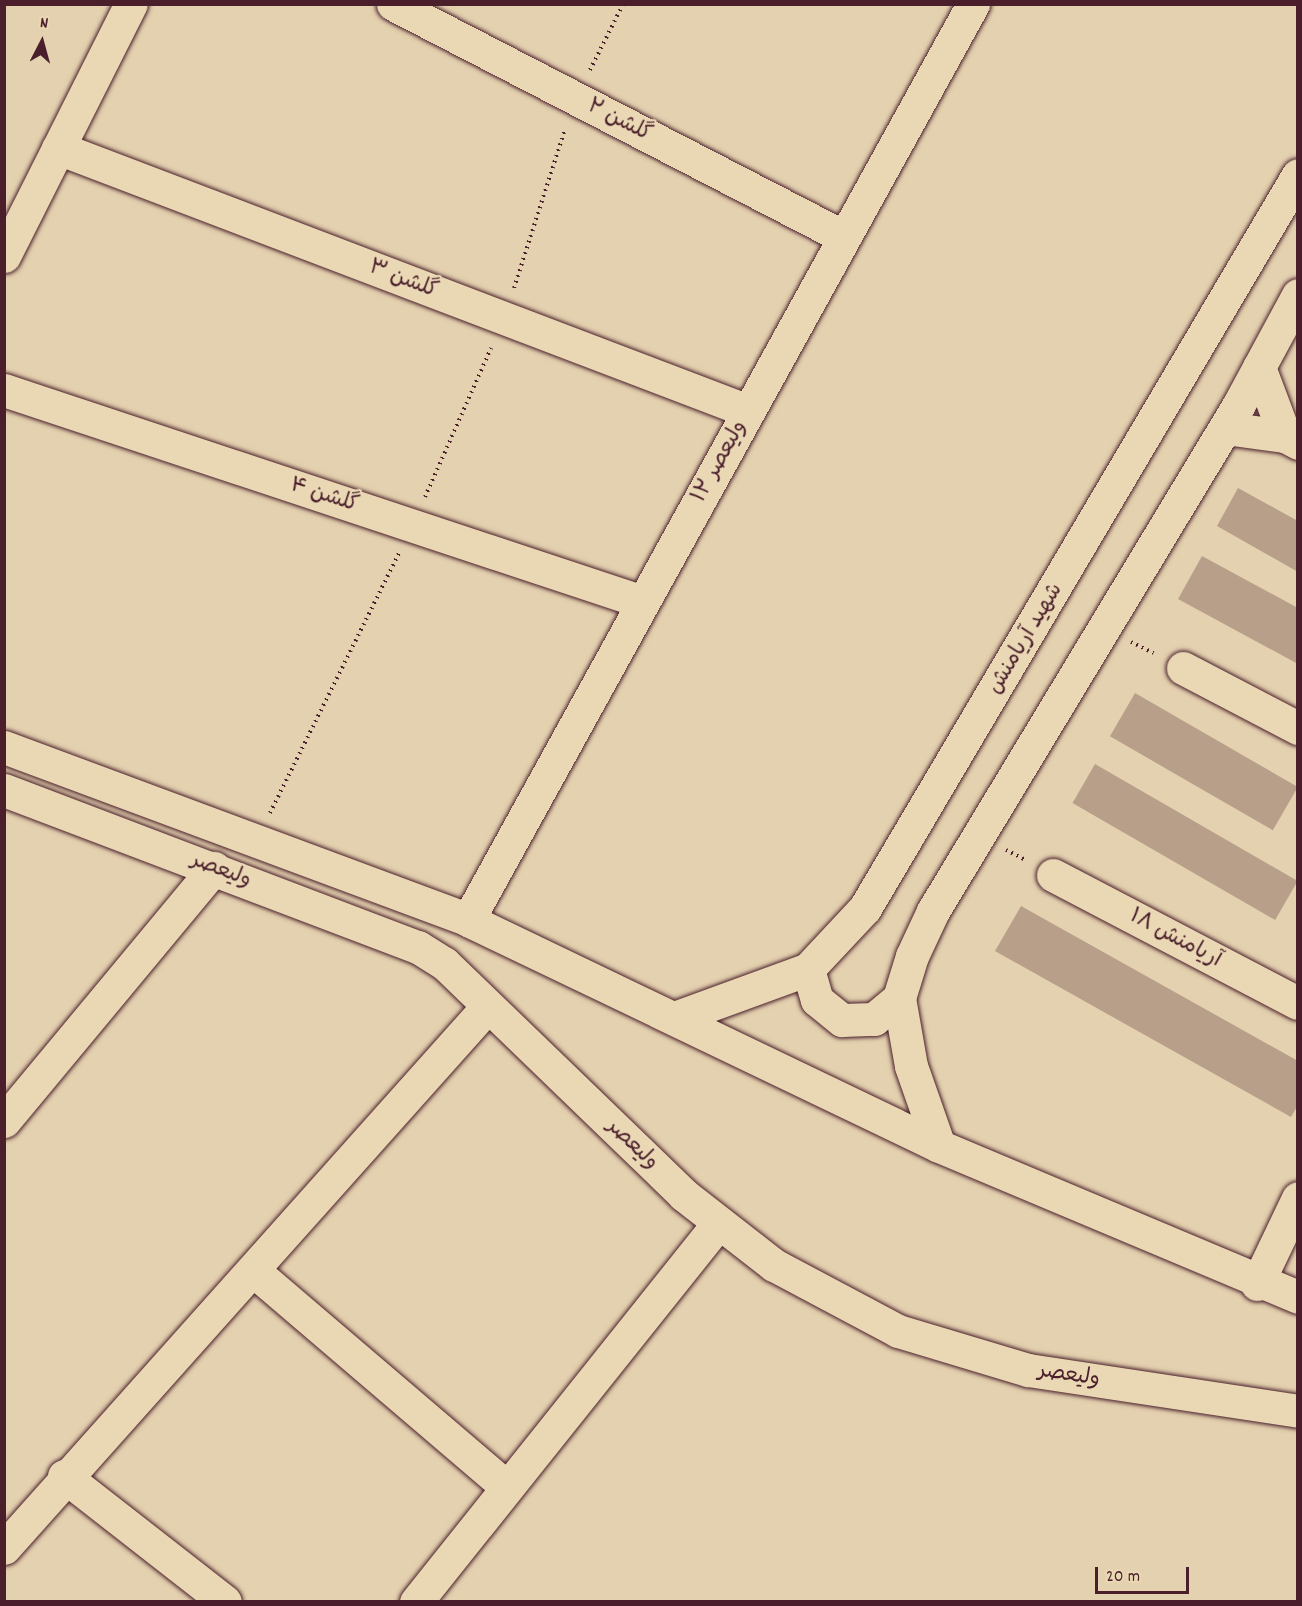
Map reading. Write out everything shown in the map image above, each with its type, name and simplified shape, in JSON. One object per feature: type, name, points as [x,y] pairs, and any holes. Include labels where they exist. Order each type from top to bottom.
[{"type":"street","points":[[4,256],[16,202],[58,148],[131,4]]},
{"type":"street","name":"گلشن ۲","points":[[393,4],[844,237]]},
{"type":"street","name":"ولیعصر ۱۲","points":[[468,920],[973,4]]},
{"type":"street","name":"گلشن ۳","points":[[58,148],[748,411]]},
{"type":"street","name":"شهید آریامنش","points":[[677,1017],[808,969],[865,908],[884,880],[1298,175]]},
{"type":"street","points":[[808,969],[817,1000],[842,1020],[874,1019],[899,998],[933,911],[1225,428],[1298,295]]},
{"type":"street","points":[[1259,367],[1291,440]]},
{"type":"street","name":"گلشن ۴","points":[[4,390],[643,603]]},
{"type":"street","points":[[1225,428],[1291,440]]},
{"type":"street","points":[[1182,668],[1298,728]]},
{"type":"street","name":"ولیعصر","points":[[4,747],[468,920],[677,1017],[939,1146],[1257,1284],[1298,1297]]},
{"type":"street","name":"ولیعصر","points":[[4,790],[418,947],[444,963],[684,1195],[774,1265],[898,1331],[1028,1370],[1298,1411]]},
{"type":"street","points":[[7,1114],[214,868]]},
{"type":"street","name":"آریامنش ۱۸","points":[[1053,875],[1298,1003]]},
{"type":"street","points":[[899,998],[911,1066],[939,1146]]},
{"type":"street","points":[[4,1548],[64,1476],[255,1272],[487,1007]]},
{"type":"street","points":[[1257,1284],[1298,1198]]},
{"type":"street","points":[[416,1602],[719,1223]]},
{"type":"street","points":[[255,1272],[507,1487]]},
{"type":"street","points":[[64,1476],[225,1602]]},
{"type":"path","points":[[256,840],[412,526],[505,318],[576,99],[623,4]]},
{"type":"path","points":[[1104,628],[1182,668]]},
{"type":"path","points":[[979,835],[1053,875]]},
{"type":"building","points":[[1238,488],[1298,521],[1298,572],[1217,526]]},
{"type":"building","points":[[1202,556],[1298,608],[1298,664],[1178,599]]},
{"type":"building","points":[[1135,693],[1298,787],[1273,830],[1110,736]]},
{"type":"building","points":[[1095,764],[1298,881],[1275,920],[1072,803]]},
{"type":"building","points":[[1021,906],[1298,1061],[1298,1105],[1291,1117],[995,951]]}]
